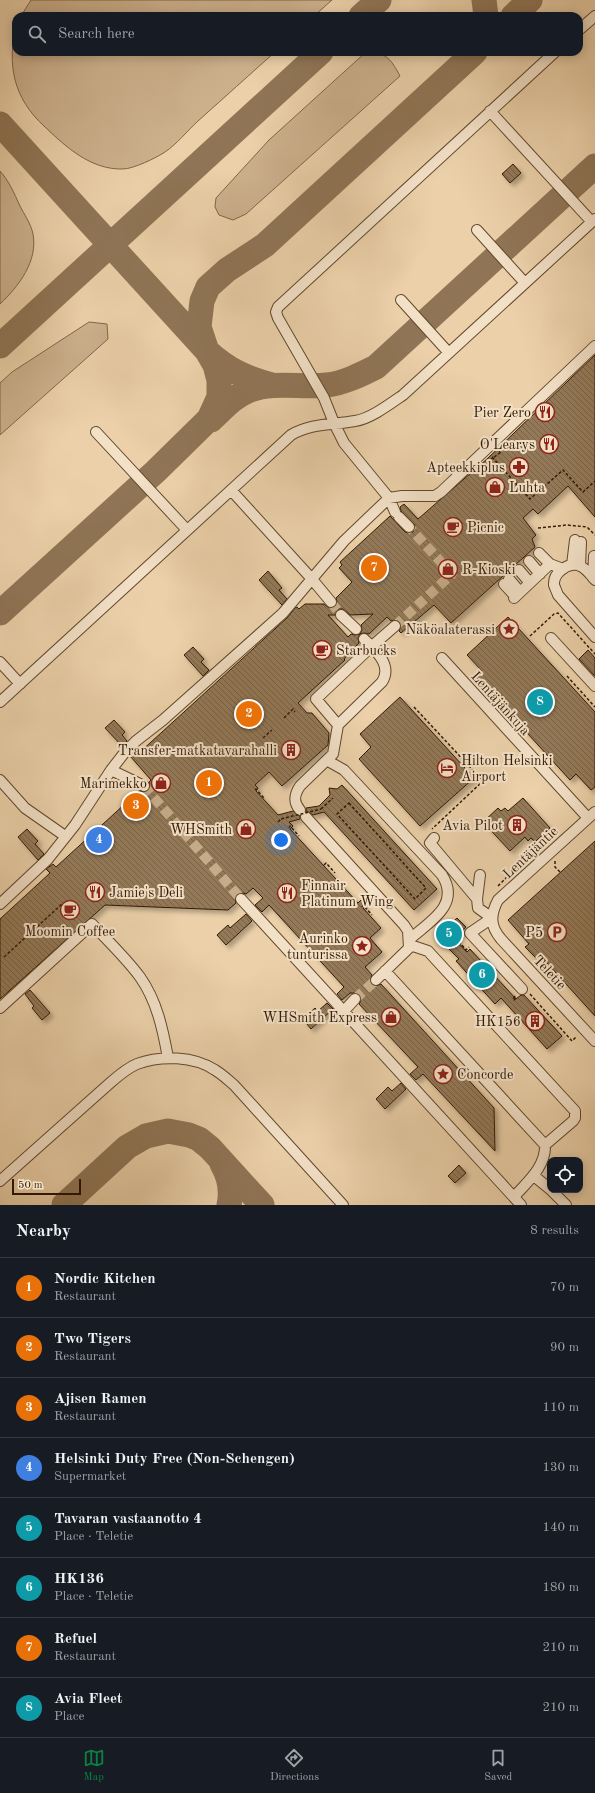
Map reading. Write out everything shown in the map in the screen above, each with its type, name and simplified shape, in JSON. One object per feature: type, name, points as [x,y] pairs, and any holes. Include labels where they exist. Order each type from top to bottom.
[{"type":"street","points":[[583,26],[595,16]]},
{"type":"street","points":[[409,528],[397,514],[389,498],[344,443],[324,398],[276,312],[278,306],[551,56]]},
{"type":"street","points":[[0,702],[291,435],[300,430],[313,426],[356,421],[384,408],[403,395],[594,220],[490,111]]},
{"type":"street","points":[[477,230],[525,284]]},
{"type":"street","points":[[401,300],[449,352]]},
{"type":"street","points":[[0,904],[48,859],[75,825],[111,770],[125,752],[283,613],[311,578],[344,541],[389,498],[402,496],[435,496],[441,492],[595,346]]},
{"type":"street","points":[[96,432],[187,530]]},
{"type":"street","points":[[231,490],[331,602]]},
{"type":"street","points":[[582,571],[584,547],[582,571]]},
{"type":"street","points":[[521,568],[530,582]]},
{"type":"street","points":[[521,568],[530,582]]},
{"type":"street","points":[[521,568],[530,582]]},
{"type":"street","points":[[530,582],[582,571]]},
{"type":"street","points":[[582,571],[555,579],[554,586],[558,594],[595,637]]},
{"type":"street","points":[[341,615],[356,629]]},
{"type":"street","points":[[338,725],[316,699],[395,626]]},
{"type":"street","points":[[364,638],[384,662],[386,676],[382,682],[346,715],[338,725],[336,746],[333,754],[328,761],[300,786],[295,793],[295,800],[296,806],[408,931],[410,942],[409,948],[376,980]]},
{"type":"street","points":[[551,638],[595,686]]},
{"type":"street","name":"Lentäjänkuja","points":[[442,658],[592,815]]},
{"type":"street","points":[[0,662],[20,684]]},
{"type":"street","points":[[328,761],[344,770],[442,875],[446,882],[449,896],[443,909],[410,942]]},
{"type":"street","points":[[111,770],[144,786]]},
{"type":"street","points":[[0,780],[26,808],[65,836]]},
{"type":"street","name":"Lentäjäntie","points":[[492,918],[492,911],[498,900],[592,815]]},
{"type":"street","points":[[432,834],[430,843],[477,899]]},
{"type":"street","points":[[480,875],[477,899],[478,908],[492,918],[470,933],[525,991]]},
{"type":"street","points":[[241,899],[521,1205]]},
{"type":"street","name":"Teletie","points":[[492,918],[495,932],[595,1041]]},
{"type":"street","points":[[0,1008],[92,924],[140,977],[153,1001],[164,1038],[168,1058]]},
{"type":"street","points":[[410,942],[428,951],[575,1111],[573,1121],[545,1145]]},
{"type":"street","points":[[385,972],[545,1145],[545,1152],[534,1176],[514,1197]]},
{"type":"street","points":[[343,1012],[355,999]]},
{"type":"street","points":[[0,1181],[119,1075],[137,1064],[168,1058],[199,1063],[214,1069],[234,1085],[343,1205]]},
{"type":"street","points":[[534,1176],[547,1186]]},
{"type":"street","points":[[555,1193],[566,1205]]},
{"type":"path","points":[[488,458],[491,461],[501,452]]},
{"type":"path","points":[[489,454],[530,499],[563,470],[583,492],[595,481]]},
{"type":"path","points":[[538,528],[567,526],[587,527],[595,535]]},
{"type":"path","points":[[530,636],[554,614],[558,613],[595,654]]},
{"type":"path","points":[[567,676],[595,707]]},
{"type":"path","points":[[414,707],[483,781],[432,834]]},
{"type":"path","points":[[284,718],[293,709],[295,712]]},
{"type":"path","points":[[262,738],[272,730]]},
{"type":"path","points":[[244,752],[245,754],[256,744]]},
{"type":"path","points":[[255,790],[256,789],[264,798]]},
{"type":"path","points":[[278,822],[282,819],[321,809],[334,798]]},
{"type":"path","points":[[349,803],[426,888],[414,899],[337,814],[349,803]]},
{"type":"path","points":[[289,828],[290,826],[299,836]]},
{"type":"path","points":[[543,835],[548,841]]},
{"type":"path","points":[[324,865],[326,863],[335,873]]},
{"type":"path","points":[[4,957],[62,904]]},
{"type":"path","points":[[362,907],[363,905],[372,915]]},
{"type":"path","points":[[525,991],[572,1041],[579,1035]]},
{"type":"shaded area","points":[[31,0],[332,0],[318,12],[24,12]]},
{"type":"shaded area","points":[[12,56],[271,56],[198,121],[174,145],[150,160],[127,169],[100,166],[80,156],[45,127],[34,116],[19,93]]},
{"type":"shaded area","points":[[362,56],[384,56],[391,61],[400,76],[246,214],[233,220],[219,215],[215,207],[216,198],[269,140]]},
{"type":"shaded area","points":[[0,171],[9,183],[29,223],[33,234],[34,244],[33,254],[26,272],[14,289],[0,304]]},
{"type":"shaded area","points":[[89,322],[107,324],[108,339],[0,435],[0,383],[12,372]]},
{"type":"building","points":[[513,164],[521,173],[510,183],[502,174]]},
{"type":"building","points":[[595,355],[595,517],[568,486],[538,514],[533,509],[523,518],[536,535],[532,539],[535,547],[451,623],[434,605],[401,633],[399,631],[401,625],[400,621],[391,621],[387,617],[369,634],[360,634],[358,638],[359,643],[344,659],[345,660],[298,703],[307,713],[312,713],[329,733],[328,745],[282,786],[269,772],[255,785],[258,788],[256,791],[278,815],[293,811],[300,816],[300,819],[289,822],[293,826],[290,829],[358,903],[361,900],[366,905],[363,908],[381,928],[370,938],[382,952],[365,967],[372,975],[370,982],[375,986],[381,984],[494,1108],[495,1151],[423,1074],[416,1080],[410,1074],[418,1067],[359,1004],[361,1000],[360,995],[350,993],[342,1000],[337,994],[344,987],[269,905],[262,912],[255,905],[263,898],[253,888],[246,894],[237,894],[235,897],[236,903],[228,910],[105,905],[0,999],[0,919],[50,873],[46,869],[53,864],[56,867],[139,791],[145,792],[150,789],[149,782],[151,780],[130,756],[136,750],[139,753],[287,618],[295,608],[297,607],[299,609],[305,604],[324,604],[329,608],[335,607],[337,601],[336,598],[352,582],[339,568],[342,565],[340,562],[390,516],[405,532],[413,532],[415,525],[401,511],[400,507],[404,504],[418,519],[487,459]],"holes":[[[339,609],[343,609],[350,615],[373,614],[361,625],[362,630],[360,634],[351,634],[348,637],[328,615],[335,615]]]},
{"type":"building","points":[[268,571],[282,588],[279,590],[287,599],[282,605],[259,580]]},
{"type":"building","points":[[508,617],[595,712],[595,787],[591,790],[576,774],[570,780],[476,677],[482,671],[467,655]]},
{"type":"building","points":[[193,647],[204,659],[201,662],[209,670],[203,676],[184,655]]},
{"type":"building","points":[[588,650],[595,658],[595,676],[579,659]]},
{"type":"building","name":"Hilton Helsinki Airport","points":[[400,697],[474,778],[420,826],[359,759],[371,747],[360,734]]},
{"type":"building","points":[[114,720],[125,732],[122,735],[127,741],[122,746],[105,728]]},
{"type":"building","points":[[342,785],[437,889],[414,910],[324,812],[313,815],[306,811],[306,808],[319,806],[330,795],[329,788],[337,789]]},
{"type":"building","name":"Avia Pilot","points":[[523,798],[550,828],[535,842],[531,838],[528,841],[525,837],[510,851],[483,822],[498,808],[501,811],[505,808],[508,811]]},
{"type":"building","points":[[27,829],[38,841],[35,844],[44,854],[38,860],[18,837]]},
{"type":"building","name":"P5","points":[[595,841],[595,1016],[547,963],[544,966],[525,947],[529,944],[508,920]]},
{"type":"building","points":[[246,914],[252,921],[226,945],[217,935],[228,925],[230,928]]},
{"type":"building","points":[[457,918],[466,927],[454,938],[467,952],[470,949],[516,999],[521,995],[524,995],[562,1036],[547,1049],[501,998],[495,1004],[456,961],[459,959],[437,937]]},
{"type":"building","points":[[30,990],[50,1013],[42,1020],[32,1008],[34,1006],[25,994]]},
{"type":"building","points":[[327,1003],[333,1009],[311,1029],[303,1019],[315,1008],[318,1011]]},
{"type":"building","points":[[401,1083],[406,1089],[385,1109],[376,1099],[388,1087],[392,1091]]},
{"type":"building","points":[[459,1165],[466,1173],[455,1183],[448,1176]]},
{"type":"taxiway","points":[[366,12],[379,0]]},
{"type":"taxiway","points":[[484,0],[486,12]]},
{"type":"taxiway","points":[[517,12],[530,0]]},
{"type":"taxiway","points":[[0,346],[317,56]]},
{"type":"taxiway","points":[[0,613],[156,471],[209,419],[219,397],[219,380],[215,365],[207,351],[199,327],[202,301],[208,287],[227,270],[265,245],[471,56]]},
{"type":"taxiway","points":[[0,124],[207,351],[222,363],[237,372],[272,385]]},
{"type":"taxiway","points":[[211,420],[234,399],[259,387],[278,385],[317,386],[333,384],[352,378],[376,367],[595,166]]},
{"type":"taxiway","points":[[64,1205],[127,1147],[146,1136],[168,1131],[189,1135],[199,1139],[210,1148],[262,1205]]},
{"type":"taxiway","points":[[222,1164],[229,1184],[229,1205]]},
{"type":"tunnel","points":[[395,626],[452,574],[409,527]]},
{"type":"tunnel","points":[[331,602],[341,615]]},
{"type":"tunnel","points":[[144,786],[241,899]]},
{"type":"tunnel","points":[[355,999],[376,980]]},
{"type":"place","name":"Pier Zero","points":[[545,412]]},
{"type":"place","name":"O'Learys","points":[[549,444]]},
{"type":"place","name":"Apteekkiplus","points":[[519,467]]},
{"type":"place","name":"Luhta","points":[[495,487]]},
{"type":"place","name":"Picnic","points":[[453,527]]},
{"type":"place","name":"Refuel","points":[[374,568]]},
{"type":"place","name":"R-Kioski","points":[[448,569]]},
{"type":"place","name":"Näköalaterassi","points":[[509,629]]},
{"type":"place","name":"Starbucks","points":[[322,650]]},
{"type":"place","name":"Avia Fleet","points":[[540,702]]},
{"type":"place","name":"Two Tigers","points":[[249,714]]},
{"type":"place","name":"Transfer-matkatavarahalli","points":[[291,750]]},
{"type":"place","name":"Hilton Helsinki Airport","points":[[447,768]]},
{"type":"place","name":"Marimekko","points":[[161,783]]},
{"type":"place","name":"Nordic Kitchen","points":[[209,783]]},
{"type":"place","name":"Ajisen Ramen","points":[[136,806]]},
{"type":"place","name":"Avia Pilot","points":[[517,825]]},
{"type":"place","name":"WHSmith","points":[[246,829]]},
{"type":"place","name":"Helsinki Duty Free (Non-Schengen)","points":[[99,840]]},
{"type":"place","name":"Jamie's Deli","points":[[95,892]]},
{"type":"place","name":"Finnair Platinum Wing","points":[[287,893]]},
{"type":"place","name":"Moomin Coffee","points":[[70,910]]},
{"type":"place","name":"P5","points":[[557,932]]},
{"type":"place","name":"Tavaran vastaanotto 4","points":[[449,934]]},
{"type":"place","name":"Aurinko tunturissa","points":[[362,946]]},
{"type":"place","name":"HK136","points":[[482,975]]},
{"type":"place","name":"WHSmith Express","points":[[391,1017]]},
{"type":"place","name":"HK156","points":[[535,1021]]},
{"type":"place","name":"Concorde","points":[[443,1074]]}]
